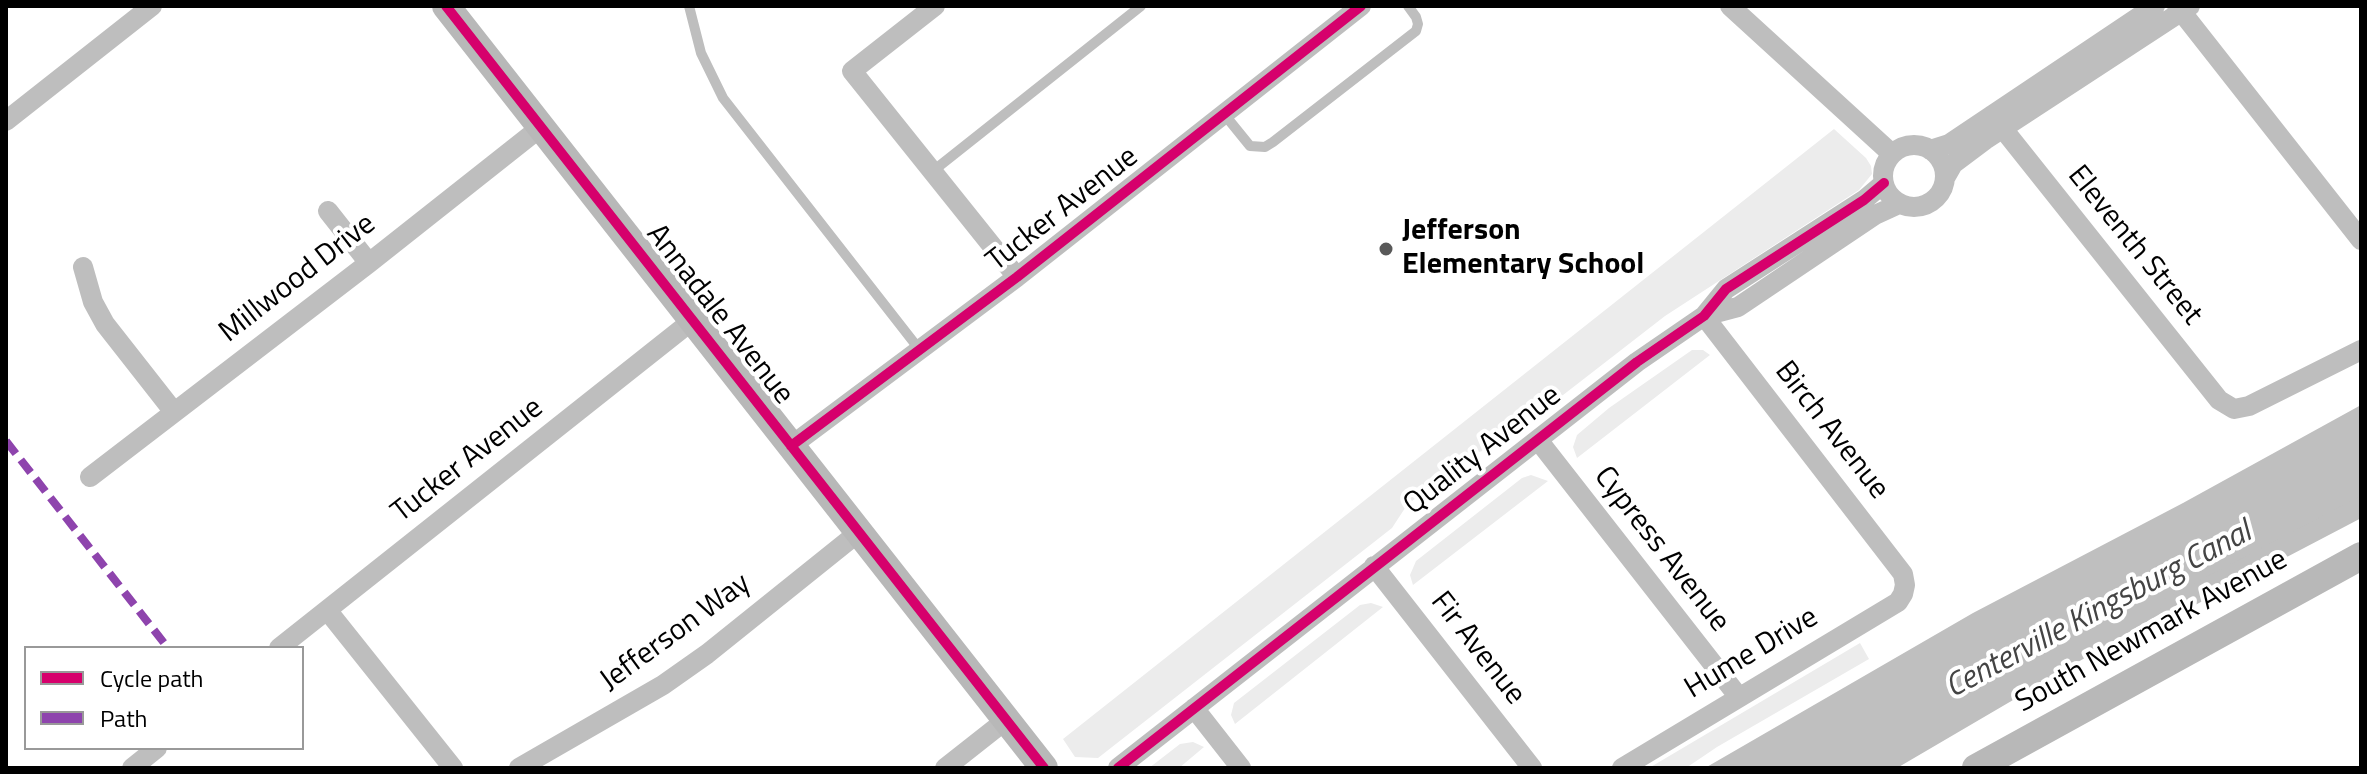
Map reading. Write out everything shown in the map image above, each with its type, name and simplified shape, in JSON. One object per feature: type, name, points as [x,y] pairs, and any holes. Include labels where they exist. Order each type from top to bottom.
[{"type":"street","points":[[7,118],[152,6]]},
{"type":"street","name":"Annadale Avenue","points":[[446,6],[1044,768]]},
{"type":"street","points":[[935,6],[852,71],[1017,277]]},
{"type":"street","name":"Tucker Avenue","points":[[791,446],[1017,277],[1361,6]]},
{"type":"street","points":[[1730,6],[1892,154]]},
{"type":"street","points":[[1945,178],[1941,160],[1918,145],[1892,154],[1883,173],[1887,191],[1899,204],[1926,206],[1940,195],[1953,164],[1997,122],[2155,6]]},
{"type":"street","points":[[1930,150],[1997,122],[2182,8],[2361,240]]},
{"type":"street","name":"Eleventh Street","points":[[1997,122],[2219,400],[2234,409],[2249,406],[2361,350]]},
{"type":"street","name":"Millwood Drive","points":[[90,477],[541,127]]},
{"type":"street","name":"Quality Avenue","points":[[1118,768],[1637,362],[1704,316],[1726,289],[1864,200],[1884,183]]},
{"type":"street","name":"Quality Avenue","points":[[1704,316],[1738,307],[1875,215],[1899,204]]},
{"type":"street","points":[[328,211],[369,263]]},
{"type":"street","points":[[83,267],[93,302],[105,324],[174,412]]},
{"type":"street","name":"Birch Avenue","points":[[1704,316],[1903,574],[1905,585]]},
{"type":"street","name":"Tucker Avenue","points":[[282,646],[693,320]]},
{"type":"street","name":"Cypress Avenue","points":[[1538,440],[1738,696]]},
{"type":"street","name":"Jefferson Way","points":[[519,768],[663,685],[707,654],[859,532]]},
{"type":"street","name":"South Newmark Avenue","points":[[1976,768],[2361,556]]},
{"type":"street","name":"Fir Avenue","points":[[1374,566],[1532,768]]},
{"type":"street","name":"Hume Drive","points":[[1622,768],[1898,602],[1905,585]]},
{"type":"street","points":[[327,610],[453,768]]},
{"type":"street","points":[[1194,708],[1241,768]]},
{"type":"street","points":[[945,768],[1006,720]]},
{"type":"lane","points":[[689,6],[701,53],[723,98],[919,349]]},
{"type":"lane","points":[[933,171],[1141,6]]},
{"type":"lane","points":[[1224,114],[1250,146],[1256,148],[1273,142],[1416,31],[1416,17],[1408,6]]},
{"type":"shaded area","points":[[1834,129],[1871,166],[1872,174],[1859,190],[1665,316],[1496,447],[1472,454],[1407,505],[1392,528],[1098,758],[1075,757],[1063,739]]},
{"type":"shaded area","points":[[1692,350],[1703,350],[1710,355],[1577,458],[1573,447],[1577,435],[1609,408]]},
{"type":"shaded area","points":[[1531,475],[1548,481],[1413,585],[1410,575],[1416,561],[1522,478]]},
{"type":"shaded area","points":[[1371,603],[1383,607],[1235,724],[1231,715],[1234,703],[1360,605]]},
{"type":"shaded area","points":[[1860,643],[1869,659],[1686,768],[1649,768]]},
{"type":"shaded area","points":[[1193,742],[1204,747],[1179,768],[1149,768],[1180,744]]},
{"type":"water","points":[[2361,405],[2361,507],[2247,563],[1897,768],[1705,768],[1973,613]]},
{"type":"waterway","name":"Centerville Kingsburg Canal","points":[[2170,607],[2361,507]]},
{"type":"marked path","points":[[6,441],[166,646]]},
{"type":"cycle path","points":[[446,6],[1044,768]]},
{"type":"cycle path","points":[[791,446],[1017,277],[1361,6]]},
{"type":"cycle path","points":[[1118,768],[1637,362],[1704,316],[1726,289],[1864,200],[1884,183]]},
{"type":"place","name":"Jefferson Elementary School","points":[[1386,249]]}]
